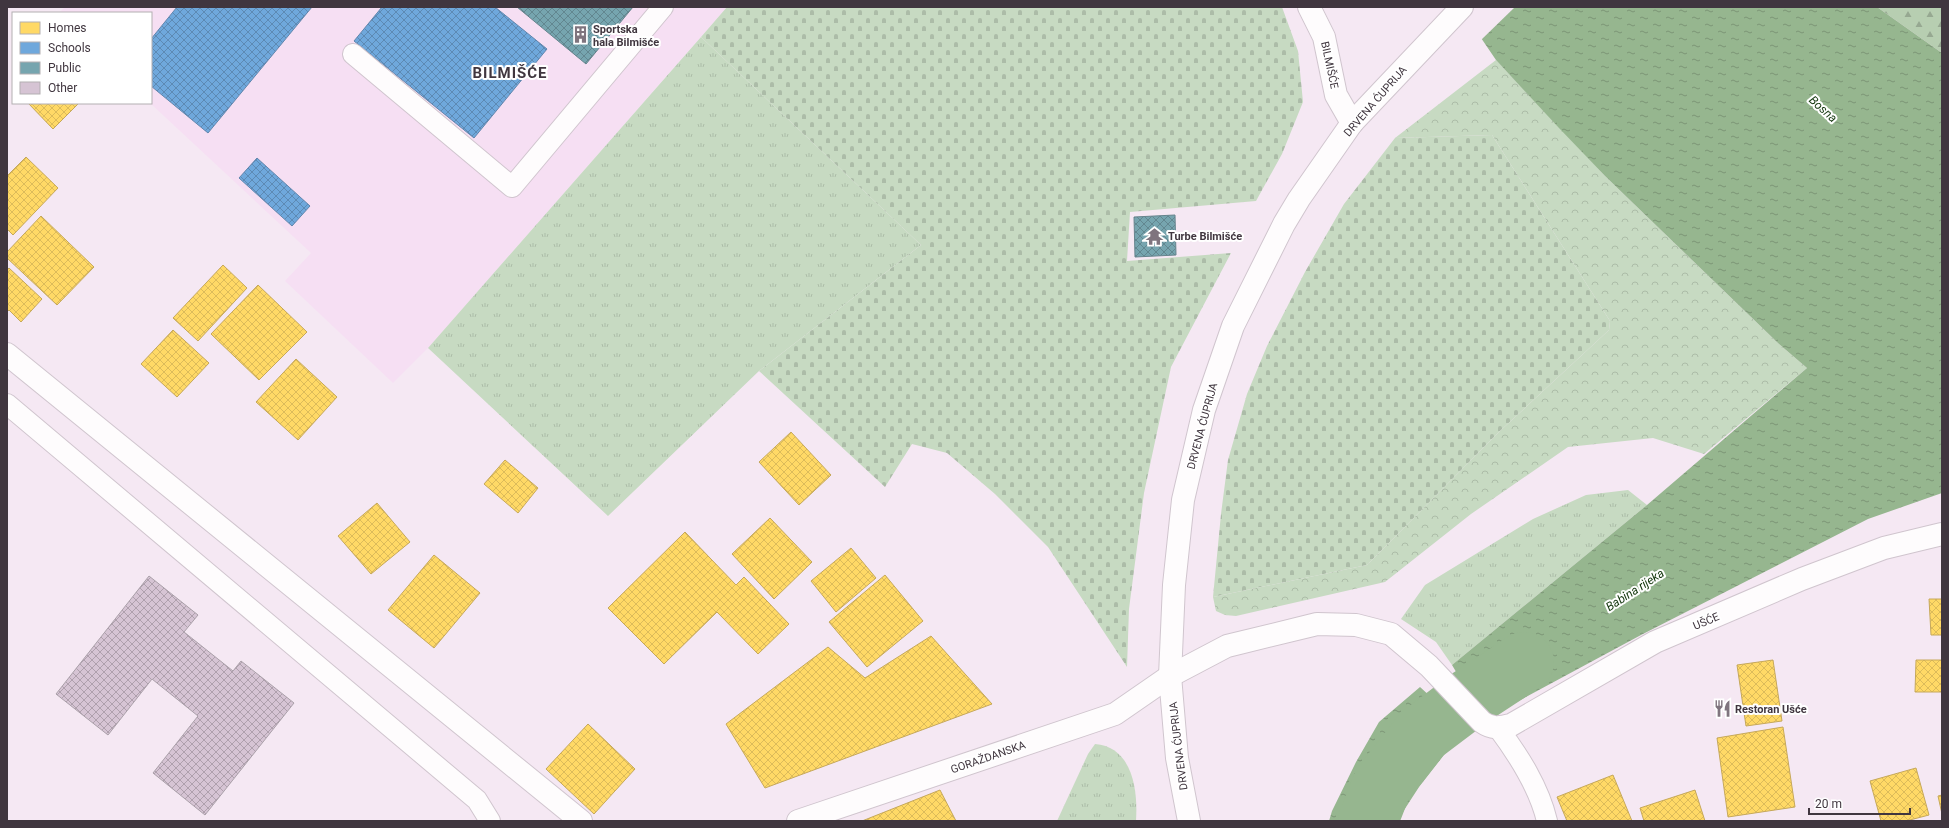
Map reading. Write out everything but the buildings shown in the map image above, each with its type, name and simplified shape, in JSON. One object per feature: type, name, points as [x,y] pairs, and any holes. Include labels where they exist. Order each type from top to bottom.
[{"type":"street","name":"BILMIŠĆE","points":[[1309,7],[1324,37],[1336,95],[1352,123]]},
{"type":"street","name":"DRVENA ĆUPRIJA","points":[[1190,821],[1177,758],[1170,676],[1174,585],[1183,500],[1204,410],[1233,326],[1284,224],[1352,123],[1408,62],[1462,7]]},
{"type":"street","points":[[7,354],[581,821]]},
{"type":"street","name":"UŠĆE","points":[[1490,725],[1511,725],[1655,642],[1802,579],[1884,548],[1942,534]]},
{"type":"street","name":"GORAŽDANSKA","points":[[798,821],[1115,714],[1170,676],[1227,646],[1317,624],[1356,625],[1391,634],[1429,666],[1490,725]]},
{"type":"street","points":[[1177,821],[1184,797]]},
{"type":"lane","points":[[353,54],[512,187],[663,7]]},
{"type":"lane","points":[[7,404],[477,800],[490,821]]},
{"type":"lane","points":[[1490,725],[1519,756],[1544,808],[1547,821]]},
{"type":"shaded area","points":[[65,7],[727,7],[428,348],[393,383],[285,281],[311,253],[151,104],[152,12],[60,12]]},
{"type":"green space","points":[[727,7],[1282,7],[1298,51],[1303,102],[1282,154],[1256,201],[1130,212],[1127,261],[1231,253],[1171,367],[1144,493],[1129,609],[1127,667],[1048,547],[995,494],[947,453],[912,444],[885,487],[759,371],[921,245],[701,37]]},
{"type":"green space","points":[[1877,7],[1942,7],[1942,53]]},
{"type":"green space","points":[[701,37],[921,245],[759,371],[608,516],[428,348]]},
{"type":"green space","points":[[1496,60],[1605,176],[1779,344],[1807,368],[1704,454],[1653,438],[1568,447],[1471,514],[1385,582],[1236,616],[1225,615],[1216,611],[1213,597],[1367,565],[1500,431],[1609,330],[1610,321],[1492,135],[1395,138]]},
{"type":"green space","points":[[1492,135],[1610,321],[1609,330],[1500,431],[1367,565],[1213,597],[1228,460],[1247,394],[1267,346],[1305,272],[1344,204],[1395,138]]},
{"type":"green space","points":[[1628,490],[1647,505],[1452,665],[1436,642],[1401,619],[1425,585],[1533,519],[1586,495]]},
{"type":"green space","points":[[1095,744],[1108,747],[1118,753],[1125,762],[1134,784],[1136,797],[1136,821],[1057,821],[1088,754]]},
{"type":"water","name":"Bosna","points":[[1460,7],[1877,7],[1942,53],[1942,493],[1868,519],[1641,635],[1487,718],[1471,697],[1452,665],[1647,505],[1807,368],[1779,344],[1605,176],[1496,60]]},
{"type":"water","points":[[1420,687],[1465,728],[1419,787],[1397,821],[1329,821],[1332,811],[1356,762],[1379,722]]},
{"type":"pier","points":[[1458,7],[1515,7],[1480,41]]},
{"type":"waterway","name":"Babina rijeka","points":[[1368,821],[1382,785],[1422,734],[1471,697],[1524,662]]},
{"type":"place","name":"Sportska hala Bilmišće","points":[[580,35]]},
{"type":"place","name":"Turbe Bilmišće","points":[[1155,236]]},
{"type":"place","name":"Restoran Ušće","points":[[1722,709]]},
{"type":"district","name":"BILMIŠĆE","points":[[510,73]]}]
